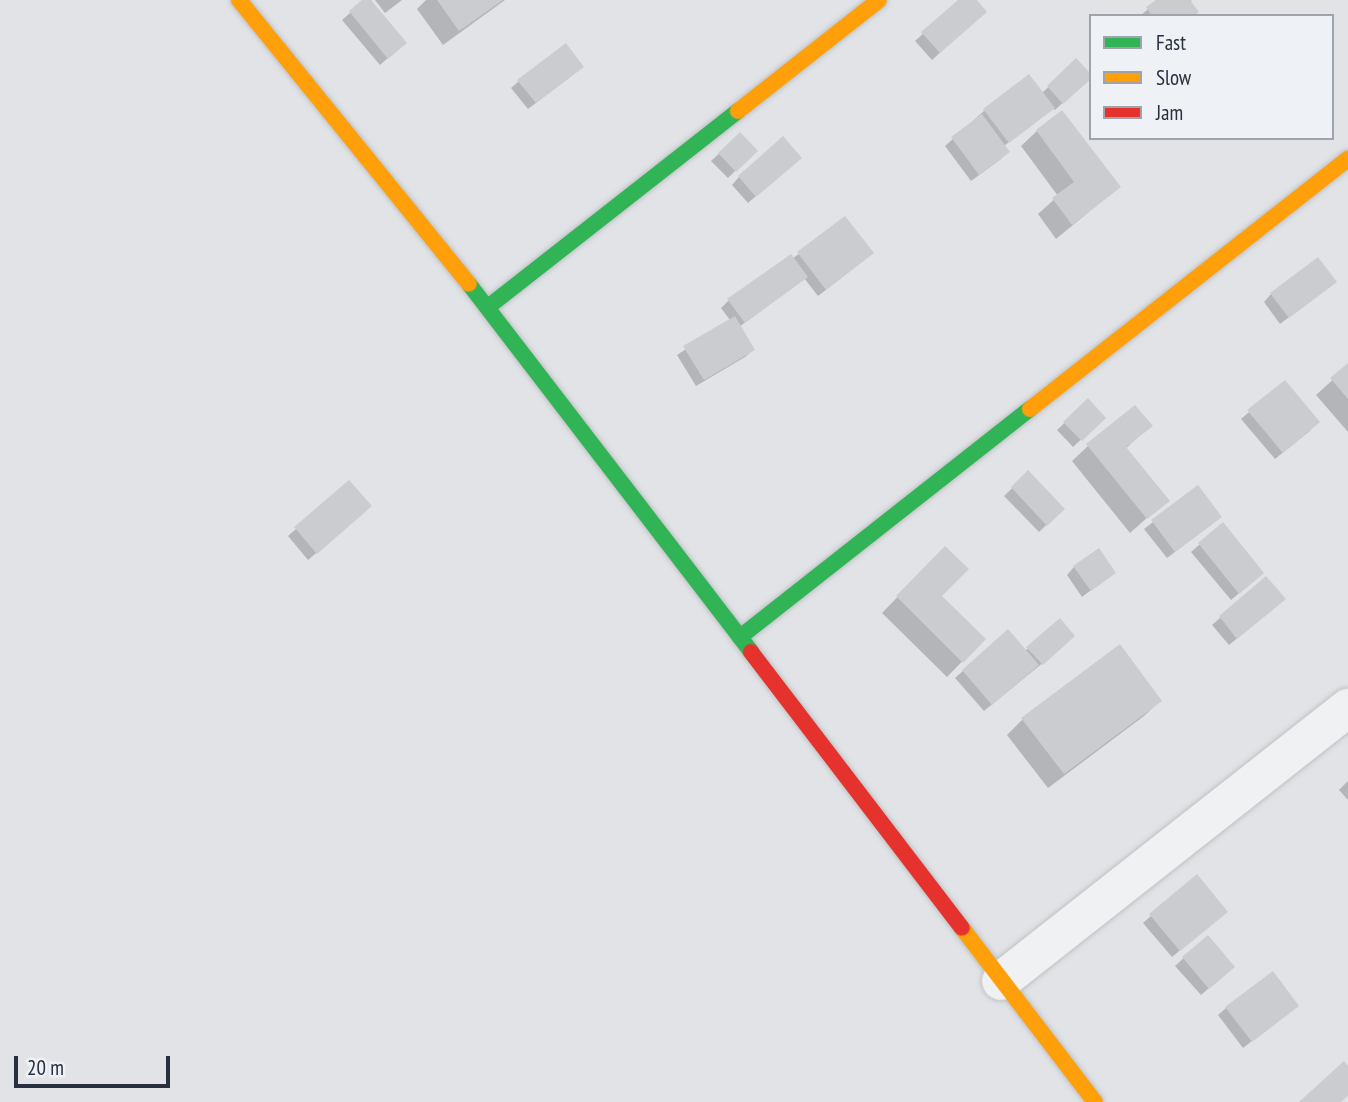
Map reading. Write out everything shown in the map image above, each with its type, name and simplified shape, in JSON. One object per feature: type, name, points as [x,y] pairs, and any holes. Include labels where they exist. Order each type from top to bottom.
[{"type":"street","points":[[239,0],[488,307],[1095,1102]]},
{"type":"street","points":[[488,307],[879,0]]},
{"type":"street","points":[[740,637],[1348,159]]},
{"type":"street","points":[[1001,981],[1348,708]]},
{"type":"building","points":[[362,0],[371,0],[407,43],[388,59],[349,11]]},
{"type":"building","points":[[437,0],[503,0],[459,31]]},
{"type":"building","points":[[958,0],[977,0],[987,12],[940,53],[921,32]]},
{"type":"building","points":[[1156,0],[1190,0],[1199,12],[1151,14],[1146,7]]},
{"type":"building","points":[[566,43],[584,67],[536,103],[517,80]]},
{"type":"building","points":[[1076,58],[1089,72],[1089,81],[1063,104],[1047,86]]},
{"type":"building","points":[[1029,74],[1055,108],[1009,143],[983,109]]},
{"type":"building","points":[[1062,110],[1121,187],[1072,225],[1052,198],[1074,182],[1036,130]]},
{"type":"building","points":[[982,114],[1010,152],[979,175],[951,137]]},
{"type":"building","points":[[740,132],[758,151],[736,172],[718,153]]},
{"type":"building","points":[[783,136],[802,158],[756,197],[738,176]]},
{"type":"building","points":[[845,216],[874,253],[826,290],[797,252]]},
{"type":"building","points":[[791,254],[808,277],[745,323],[727,299]]},
{"type":"building","points":[[1318,257],[1337,282],[1289,318],[1270,293]]},
{"type":"building","points":[[735,316],[755,350],[704,380],[683,346]]},
{"type":"building","points":[[1348,363],[1348,399],[1330,378]]},
{"type":"building","points":[[1285,380],[1320,422],[1283,453],[1247,410]]},
{"type":"building","points":[[1088,398],[1106,418],[1082,441],[1063,422]]},
{"type":"building","points":[[1135,405],[1153,426],[1126,447],[1170,501],[1147,519],[1086,444]]},
{"type":"building","points":[[1028,470],[1065,509],[1047,526],[1011,487]]},
{"type":"building","points":[[349,480],[372,506],[317,554],[294,527]]},
{"type":"building","points":[[1198,485],[1222,517],[1175,552],[1151,520]]},
{"type":"building","points":[[1223,522],[1264,573],[1239,594],[1198,543]]},
{"type":"building","points":[[945,546],[969,569],[942,596],[986,639],[963,663],[896,596]]},
{"type":"building","points":[[1099,548],[1116,573],[1091,591],[1073,566]]},
{"type":"building","points":[[1266,576],[1286,599],[1237,639],[1219,616]]},
{"type":"building","points":[[1060,618],[1075,636],[1043,665],[1026,647]]},
{"type":"building","points":[[1008,629],[1039,665],[992,705],[962,670]]},
{"type":"building","points":[[1120,644],[1162,701],[1064,774],[1021,718]]},
{"type":"building","points":[[1197,874],[1228,912],[1180,951],[1149,914]]},
{"type":"building","points":[[1208,935],[1235,967],[1209,989],[1182,957]]},
{"type":"building","points":[[1273,971],[1299,1006],[1252,1042],[1225,1007]]},
{"type":"building","points":[[1344,1061],[1348,1066],[1348,1096],[1341,1102],[1299,1102]]},
{"type":"traffic: fast","points":[[488,307],[738,111]]},
{"type":"traffic: fast","points":[[469,284],[751,652]]},
{"type":"traffic: fast","points":[[740,637],[1030,409]]},
{"type":"traffic: slow","points":[[239,0],[469,284]]},
{"type":"traffic: slow","points":[[738,111],[879,0]]},
{"type":"traffic: slow","points":[[1030,409],[1348,159]]},
{"type":"traffic: slow","points":[[962,928],[1095,1102]]},
{"type":"traffic: jam","points":[[751,652],[962,928]]}]
